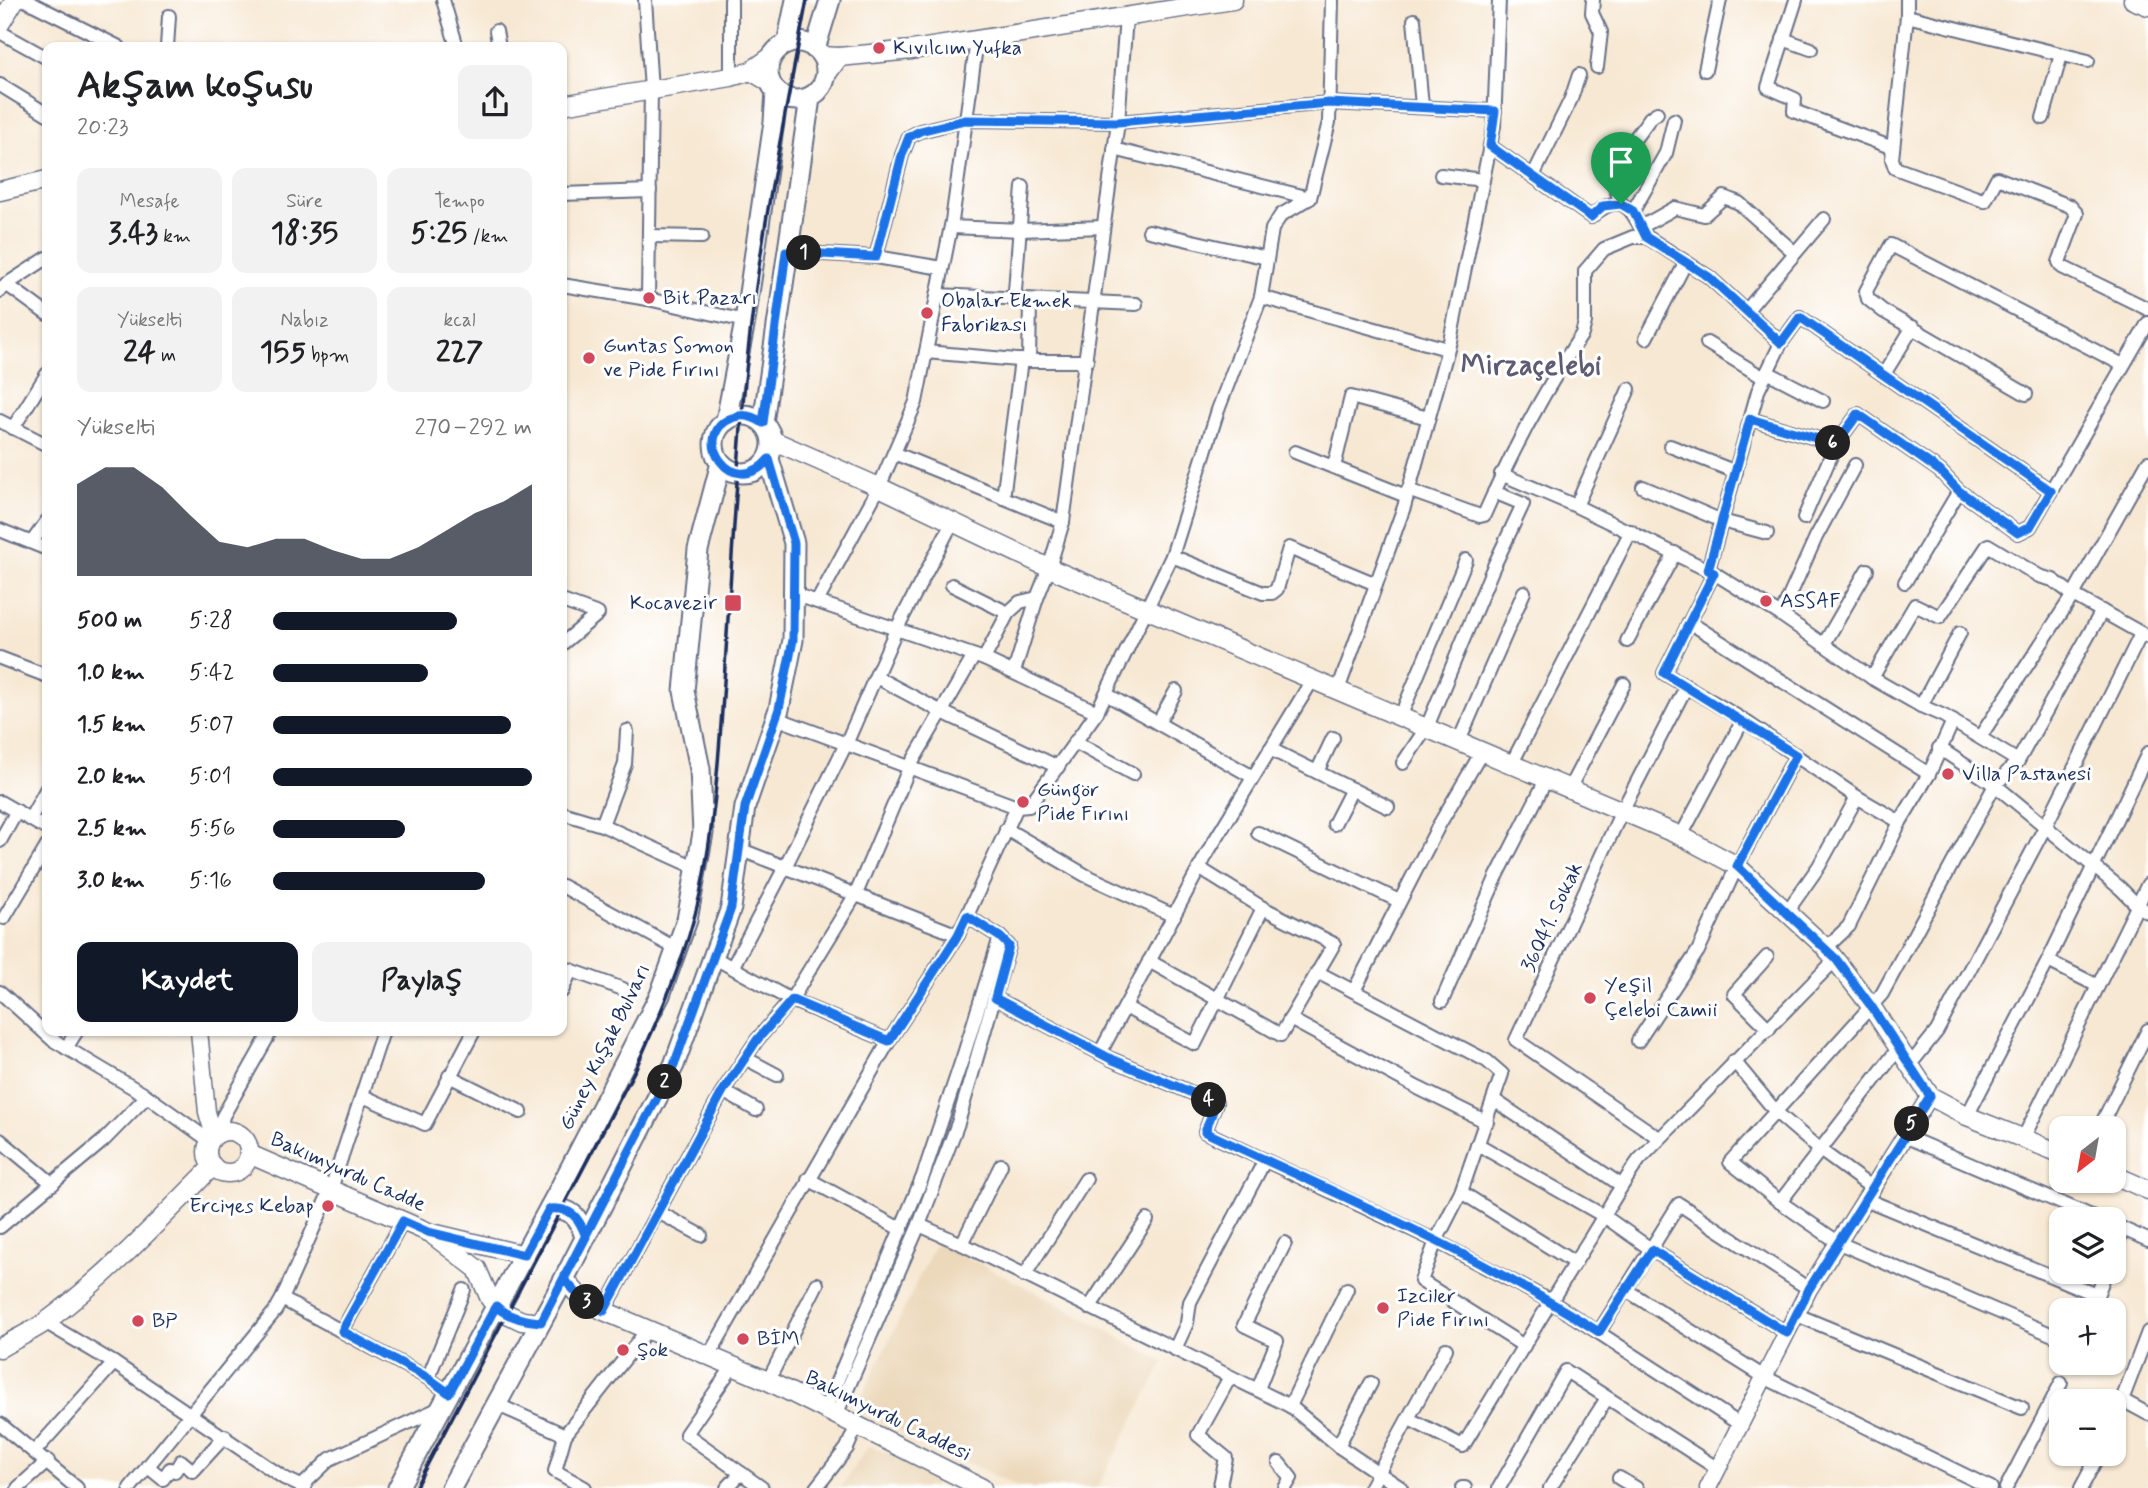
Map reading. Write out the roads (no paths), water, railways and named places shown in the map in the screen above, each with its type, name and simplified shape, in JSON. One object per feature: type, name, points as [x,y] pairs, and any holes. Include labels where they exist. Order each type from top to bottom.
[{"type":"main road","points":[[0,24],[15,0]]},
{"type":"main road","points":[[796,0],[780,50],[768,74],[773,87],[774,121],[745,321],[726,421],[715,436],[716,455],[721,463],[727,469],[746,474],[755,471],[768,441],[786,252],[810,97]]},
{"type":"main road","points":[[751,71],[792,100],[810,97],[818,92],[825,59],[830,0]]},
{"type":"main road","points":[[567,104],[731,77],[751,71],[780,50],[806,44],[825,59],[1126,17],[1178,4],[1233,0]]},
{"type":"main road","points":[[2133,0],[2148,6]]},
{"type":"main road","points":[[0,191],[42,181]]},
{"type":"main road","points":[[450,1488],[541,1322],[674,1065],[731,908],[745,807],[776,718],[793,640],[794,543],[768,441],[754,417],[745,415],[726,421]]},
{"type":"main road","points":[[768,441],[879,487],[1049,568],[1146,610],[1681,835],[1737,866],[1831,954],[1871,1006],[1930,1096],[1967,1116],[2049,1149]]},
{"type":"main road","name":"Güney Kuşak Bulvarı","points":[[398,1488],[549,1209],[660,995],[687,920],[703,833],[700,769],[684,691],[698,550],[721,463]]},
{"type":"main road","points":[[235,1132],[241,1135],[249,1147],[249,1154],[244,1167],[224,1173],[213,1166],[207,1154],[215,1136],[235,1132]]},
{"type":"main road","name":"Bakımyurdu Cadde","points":[[249,1154],[428,1232]]},
{"type":"main road","points":[[2,1348],[45,1322],[114,1263],[213,1166]]},
{"type":"main road","points":[[2126,1180],[2148,1190]]},
{"type":"main road","points":[[549,1209],[563,1208],[574,1215],[582,1225],[586,1237]]},
{"type":"main road","points":[[428,1232],[524,1255]]},
{"type":"main road","points":[[428,1232],[477,1269],[490,1299],[501,1311],[522,1321],[541,1322]]},
{"type":"main road","name":"Bakımyurdu Caddesi","points":[[559,1288],[604,1311],[768,1381],[858,1425],[963,1484],[982,1488]]},
{"type":"street","points":[[25,0],[109,42]]},
{"type":"street","points":[[443,0],[456,42]]},
{"type":"street","points":[[645,0],[651,90],[648,299]]},
{"type":"street","points":[[731,77],[732,0]]},
{"type":"street","points":[[776,718],[1017,807],[1029,806],[1097,712],[1172,556],[1218,410],[1261,297],[1272,229],[1281,215],[1310,198],[1329,122],[1332,0]]},
{"type":"street","points":[[1338,690],[1407,493],[1447,349],[1490,146],[1495,111],[1499,0]]},
{"type":"street","points":[[1593,0],[1592,13],[1601,32],[1597,67]]},
{"type":"street","points":[[1705,70],[1720,0]]},
{"type":"street","points":[[1796,0],[1768,87],[1795,99],[1794,111],[1893,148]]},
{"type":"street","points":[[1907,0],[1908,16],[1892,159],[1895,168],[1985,201],[1997,178],[2070,206],[2077,214],[2059,262],[2062,267],[2148,309]]},
{"type":"street","points":[[167,42],[169,16]]},
{"type":"street","points":[[1908,16],[2088,61]]},
{"type":"street","points":[[1014,672],[1063,522],[1118,122],[1126,17]]},
{"type":"street","points":[[1414,20],[1422,106]]},
{"type":"street","points":[[496,31],[498,42]]},
{"type":"street","points":[[0,32],[42,55]]},
{"type":"street","points":[[1783,39],[1811,49]]},
{"type":"street","points":[[817,602],[879,487],[916,402],[951,227],[976,40]]},
{"type":"street","points":[[2043,118],[2061,55]]},
{"type":"street","points":[[1533,176],[1571,99],[1579,75]]},
{"type":"street","points":[[0,85],[42,111]]},
{"type":"street","points":[[876,257],[909,137],[920,131],[965,120],[1118,122],[1329,103],[1495,111]]},
{"type":"street","points":[[1621,204],[1610,172],[1650,118],[1657,113]]},
{"type":"street","points":[[1633,211],[1666,153],[1674,120]]},
{"type":"street","points":[[1490,146],[1591,217],[1603,206],[1621,204],[1633,211],[1643,232],[1709,277],[1781,343]]},
{"type":"street","points":[[1114,149],[1310,198]]},
{"type":"street","points":[[1441,175],[1483,180]]},
{"type":"street","points":[[1015,291],[1023,187]]},
{"type":"street","points":[[567,194],[650,191]]},
{"type":"street","points":[[1295,452],[1407,493],[1484,515],[1533,412],[1582,334],[1585,322],[1585,271],[1604,249],[1643,232],[1675,208],[1703,215],[1724,197],[1739,203],[1795,253]]},
{"type":"street","points":[[1746,311],[1824,219]]},
{"type":"street","points":[[951,227],[1021,230],[1103,227]]},
{"type":"street","points":[[1149,231],[1267,258]]},
{"type":"street","points":[[649,236],[702,237]]},
{"type":"street","points":[[2026,394],[1883,311],[1868,299],[1866,291],[1891,245],[2123,365]]},
{"type":"street","points":[[786,252],[876,257],[943,268]]},
{"type":"street","points":[[42,261],[3,288],[42,311]]},
{"type":"street","points":[[1646,338],[1686,262]]},
{"type":"street","points":[[567,286],[648,299],[745,321]]},
{"type":"street","points":[[937,295],[1136,304]]},
{"type":"street","points":[[1261,297],[1447,349]]},
{"type":"street","points":[[1003,498],[1025,360],[1030,301]]},
{"type":"street","points":[[1900,822],[1857,797],[1743,720],[1664,673],[1711,571],[1758,391],[1781,343],[1800,317],[2051,491]]},
{"type":"street","points":[[1804,518],[1836,444],[1858,414],[1940,471],[1959,491],[2018,533],[2030,527],[2148,323]]},
{"type":"street","points":[[1884,374],[1913,327]]},
{"type":"street","points":[[1707,343],[1766,375],[1823,401]]},
{"type":"street","points":[[926,352],[1025,360],[1087,361]]},
{"type":"street","points":[[13,428],[42,382]]},
{"type":"street","points":[[1576,506],[1629,389]]},
{"type":"street","points":[[1335,467],[1351,397],[1428,418]]},
{"type":"street","points":[[1750,419],[1836,444]]},
{"type":"street","points":[[0,421],[42,442]]},
{"type":"street","points":[[1670,446],[1736,472]]},
{"type":"street","points":[[894,453],[1063,522]]},
{"type":"street","points":[[1980,737],[2073,595],[2148,461]]},
{"type":"street","points":[[1781,615],[1816,537],[1855,465]]},
{"type":"street","points":[[1502,474],[1631,531],[1711,571],[1781,615],[1872,678],[1952,721],[2018,761]]},
{"type":"street","points":[[1643,487],[1722,521],[1767,533]]},
{"type":"street","points":[[1905,582],[1959,491]]},
{"type":"street","points":[[1403,763],[1427,727],[1522,504],[1494,492]]},
{"type":"street","points":[[733,966],[846,744],[896,631],[952,523]]},
{"type":"street","points":[[32,542],[42,528]]},
{"type":"street","points":[[1512,763],[1631,531]]},
{"type":"street","points":[[2,534],[42,547]]},
{"type":"street","points":[[1872,678],[1915,605],[1940,617],[1988,545],[2039,576],[2053,579],[2073,595],[2146,634],[1937,1031],[1909,1066]]},
{"type":"street","points":[[1172,556],[1262,593],[1272,593],[1277,589],[1289,548],[1376,583]]},
{"type":"street","points":[[1627,640],[1675,553]]},
{"type":"street","points":[[1401,715],[1466,560]]},
{"type":"street","points":[[1824,644],[1867,570]]},
{"type":"street","points":[[953,585],[1008,613]]},
{"type":"street","points":[[1459,741],[1524,592]]},
{"type":"street","points":[[794,594],[896,631],[979,657],[1097,712]]},
{"type":"street","points":[[604,1311],[723,1091],[757,1040],[792,1000],[856,894],[911,766],[940,711],[1008,613],[1020,602],[1037,598]]},
{"type":"street","points":[[567,603],[597,614],[567,640]]},
{"type":"street","points":[[2049,1333],[1839,1243],[1780,1202],[1730,1161],[1882,994],[1995,785],[2018,761],[2102,611]]},
{"type":"street","points":[[1689,622],[1929,774]]},
{"type":"street","points":[[1921,706],[1961,633]]},
{"type":"street","points":[[0,658],[42,674]]},
{"type":"street","points":[[876,677],[940,711],[1058,767]]},
{"type":"street","points":[[1100,1053],[1199,869],[1313,679]]},
{"type":"street","points":[[1570,787],[1624,684]]},
{"type":"street","name":"36041. Sokak","points":[[1660,1138],[1516,1040],[1622,811],[1686,687]]},
{"type":"street","points":[[1158,723],[1177,691]]},
{"type":"street","points":[[1106,694],[1253,777]]},
{"type":"street","points":[[1681,835],[1743,720]]},
{"type":"street","points":[[1409,1419],[1463,1447],[1621,1185],[1639,1160],[1734,1061],[1769,1029],[1831,954],[1849,926],[1900,822],[1929,774],[1952,721]]},
{"type":"street","points":[[602,825],[625,765],[627,731]]},
{"type":"street","points":[[1317,772],[1333,738]]},
{"type":"street","points":[[1075,742],[1133,774]]},
{"type":"street","points":[[1939,748],[1995,785],[2143,908]]},
{"type":"street","points":[[1270,750],[1388,807]]},
{"type":"street","points":[[1354,991],[1438,825],[1483,750]]},
{"type":"street","points":[[1967,1116],[2048,961],[2148,753]]},
{"type":"street","points":[[1638,1041],[1698,951],[1737,866],[1796,755]]},
{"type":"street","points":[[1442,1001],[1496,878],[1548,778]]},
{"type":"street","points":[[1334,824],[1352,789]]},
{"type":"street","points":[[30,819],[42,797]]},
{"type":"street","points":[[1786,914],[1819,866],[1857,797]]},
{"type":"street","points":[[0,802],[42,827]]},
{"type":"street","points":[[708,1357],[808,1178],[889,1041],[958,935],[1017,807]]},
{"type":"street","points":[[0,841],[17,811]]},
{"type":"street","points":[[567,814],[602,825],[697,868]]},
{"type":"street","points":[[1006,829],[1085,875],[1174,916]]},
{"type":"street","points":[[1258,833],[1399,901]]},
{"type":"street","points":[[739,849],[958,935]]},
{"type":"street","points":[[4,918],[42,854]]},
{"type":"street","points":[[1149,961],[1281,1035],[1334,944],[1263,908],[1199,869]]},
{"type":"street","points":[[2023,1139],[2098,986],[2143,908],[2148,884]]},
{"type":"street","points":[[567,889],[677,949]]},
{"type":"street","points":[[1125,1007],[1195,1044],[1263,908]]},
{"type":"street","points":[[831,1412],[919,1225],[958,1123],[995,998],[1009,946],[967,916]]},
{"type":"street","points":[[831,1412],[902,1230],[964,1054],[1000,937]]},
{"type":"street","points":[[713,957],[792,1000],[889,1041]]},
{"type":"street","points":[[1767,957],[1734,994],[1769,1029]]},
{"type":"street","points":[[2048,961],[2098,986]]},
{"type":"street","points":[[567,968],[623,989]]},
{"type":"street","points":[[1317,972],[1488,1062],[1502,1074],[1461,1192],[1436,1241],[1421,1281],[1524,1346]]},
{"type":"street","points":[[0,992],[42,1030]]},
{"type":"street","points":[[995,998],[1100,1053],[1216,1103],[1205,1132],[1436,1241],[1550,1301],[1741,1425]]},
{"type":"street","points":[[1290,1020],[1487,1122]]},
{"type":"street","points":[[2105,1116],[2148,1030]]},
{"type":"street","points":[[49,1036],[215,1136]]},
{"type":"street","points":[[66,1048],[74,1036]]},
{"type":"street","points":[[199,1036],[207,1112],[215,1136]]},
{"type":"street","points":[[215,1136],[223,1116],[268,1036]]},
{"type":"street","points":[[130,1488],[282,1299],[331,1189],[381,1036]]},
{"type":"street","points":[[363,1096],[425,1124],[471,1036]]},
{"type":"street","points":[[1780,1202],[1898,1049]]},
{"type":"street","points":[[745,1058],[777,1075]]},
{"type":"street","points":[[1734,1061],[1777,1112],[1868,1194],[2097,1295]]},
{"type":"street","points":[[449,1076],[521,1112]]},
{"type":"street","points":[[723,1091],[756,1110]]},
{"type":"street","points":[[0,1227],[103,1141],[147,1096]]},
{"type":"street","points":[[1708,1488],[1809,1289],[1930,1096]]},
{"type":"street","points":[[1494,1100],[1621,1185]]},
{"type":"street","points":[[1905,1136],[2071,1207]]},
{"type":"street","points":[[0,1140],[53,1184]]},
{"type":"street","points":[[1477,1144],[1604,1216],[1652,1250],[1787,1333]]},
{"type":"street","points":[[1175,1349],[1187,1323],[1189,1302],[1265,1160]]},
{"type":"street","points":[[962,1244],[1001,1165]]},
{"type":"street","points":[[808,1178],[902,1230]]},
{"type":"street","points":[[1024,1276],[1086,1179]]},
{"type":"street","points":[[1461,1192],[1575,1263]]},
{"type":"street","points":[[1599,1332],[1679,1204],[1809,1289]]},
{"type":"street","points":[[657,1212],[701,1235]]},
{"type":"street","points":[[1089,1308],[1147,1220]]},
{"type":"street","points":[[342,1331],[403,1221]]},
{"type":"street","points":[[919,1225],[1290,1406],[1338,1446],[1401,1488]]},
{"type":"street","points":[[2126,1230],[2148,1240]]},
{"type":"street","points":[[1258,1389],[1277,1341],[1244,1325],[1285,1243]]},
{"type":"street","points":[[768,1381],[817,1284]]},
{"type":"street","points":[[2096,1298],[2101,1284]]},
{"type":"street","points":[[1290,1406],[1347,1289]]},
{"type":"street","points":[[428,1378],[464,1290]]},
{"type":"street","points":[[1626,1290],[1766,1378],[1991,1488]]},
{"type":"street","points":[[45,1322],[114,1363],[225,1436],[280,1483],[303,1487],[330,1459],[445,1401],[428,1378],[282,1299]]},
{"type":"street","points":[[1797,1315],[2022,1409]]},
{"type":"street","points":[[585,1488],[555,1471],[565,1435],[648,1329]]},
{"type":"street","points":[[2126,1390],[2148,1332]]},
{"type":"street","points":[[1370,1488],[1446,1349]]},
{"type":"street","points":[[35,1451],[114,1363]]},
{"type":"street","points":[[733,1366],[686,1434],[762,1488]]},
{"type":"street","points":[[1499,1488],[1566,1371],[1718,1469]]},
{"type":"street","points":[[1222,1488],[1220,1485],[1226,1458],[1198,1435],[1230,1377]]},
{"type":"street","points":[[1338,1446],[1371,1384]]},
{"type":"street","points":[[2006,1488],[2061,1384]]},
{"type":"street","points":[[1550,1488],[1606,1398]]},
{"type":"street","points":[[2126,1402],[2148,1414]]},
{"type":"street","points":[[496,1404],[565,1435]]},
{"type":"street","points":[[0,1423],[77,1488]]},
{"type":"street","points":[[816,1488],[847,1448],[858,1425]]},
{"type":"street","points":[[147,1466],[163,1479],[170,1469],[175,1471],[181,1461],[193,1471],[225,1436]]},
{"type":"street","points":[[18,1488],[48,1461]]},
{"type":"street","points":[[1279,1463],[1292,1478],[1286,1488]]},
{"type":"street","points":[[2081,1488],[2093,1466]]},
{"type":"street","points":[[727,1488],[741,1473]]},
{"type":"street","points":[[1619,1478],[1636,1488]]},
{"type":"railway","points":[[415,1488],[636,1068],[655,1026],[695,916],[716,788],[740,439],[754,302],[769,201],[807,0]]},
{"type":"place","name":"Kıvılcım Yufka","points":[[879,48]]},
{"type":"place","name":"Bit Pazarı","points":[[649,298]]},
{"type":"place","name":"Obalar Ekmek Fabrikası","points":[[927,313]]},
{"type":"place","name":"Guntas Somon ve Pide Fırını","points":[[589,358]]},
{"type":"place","name":"ASSAF","points":[[1766,601]]},
{"type":"place","name":"Kocavezir","points":[[733,603]]},
{"type":"place","name":"Villa Pastanesi","points":[[1948,774]]},
{"type":"place","name":"Güngör Pide Fırını","points":[[1023,802]]},
{"type":"place","name":"Yeşil Çelebi Camii","points":[[1590,998]]},
{"type":"place","name":"Erciyes Kebap","points":[[328,1206]]},
{"type":"place","name":"Izciler Pide Fırını","points":[[1383,1308]]},
{"type":"place","name":"BP","points":[[138,1321]]},
{"type":"place","name":"BİM","points":[[743,1339]]},
{"type":"place","name":"Şok","points":[[623,1350]]},
{"type":"district","name":"Mirzaçelebi","points":[[1531,366]]}]
